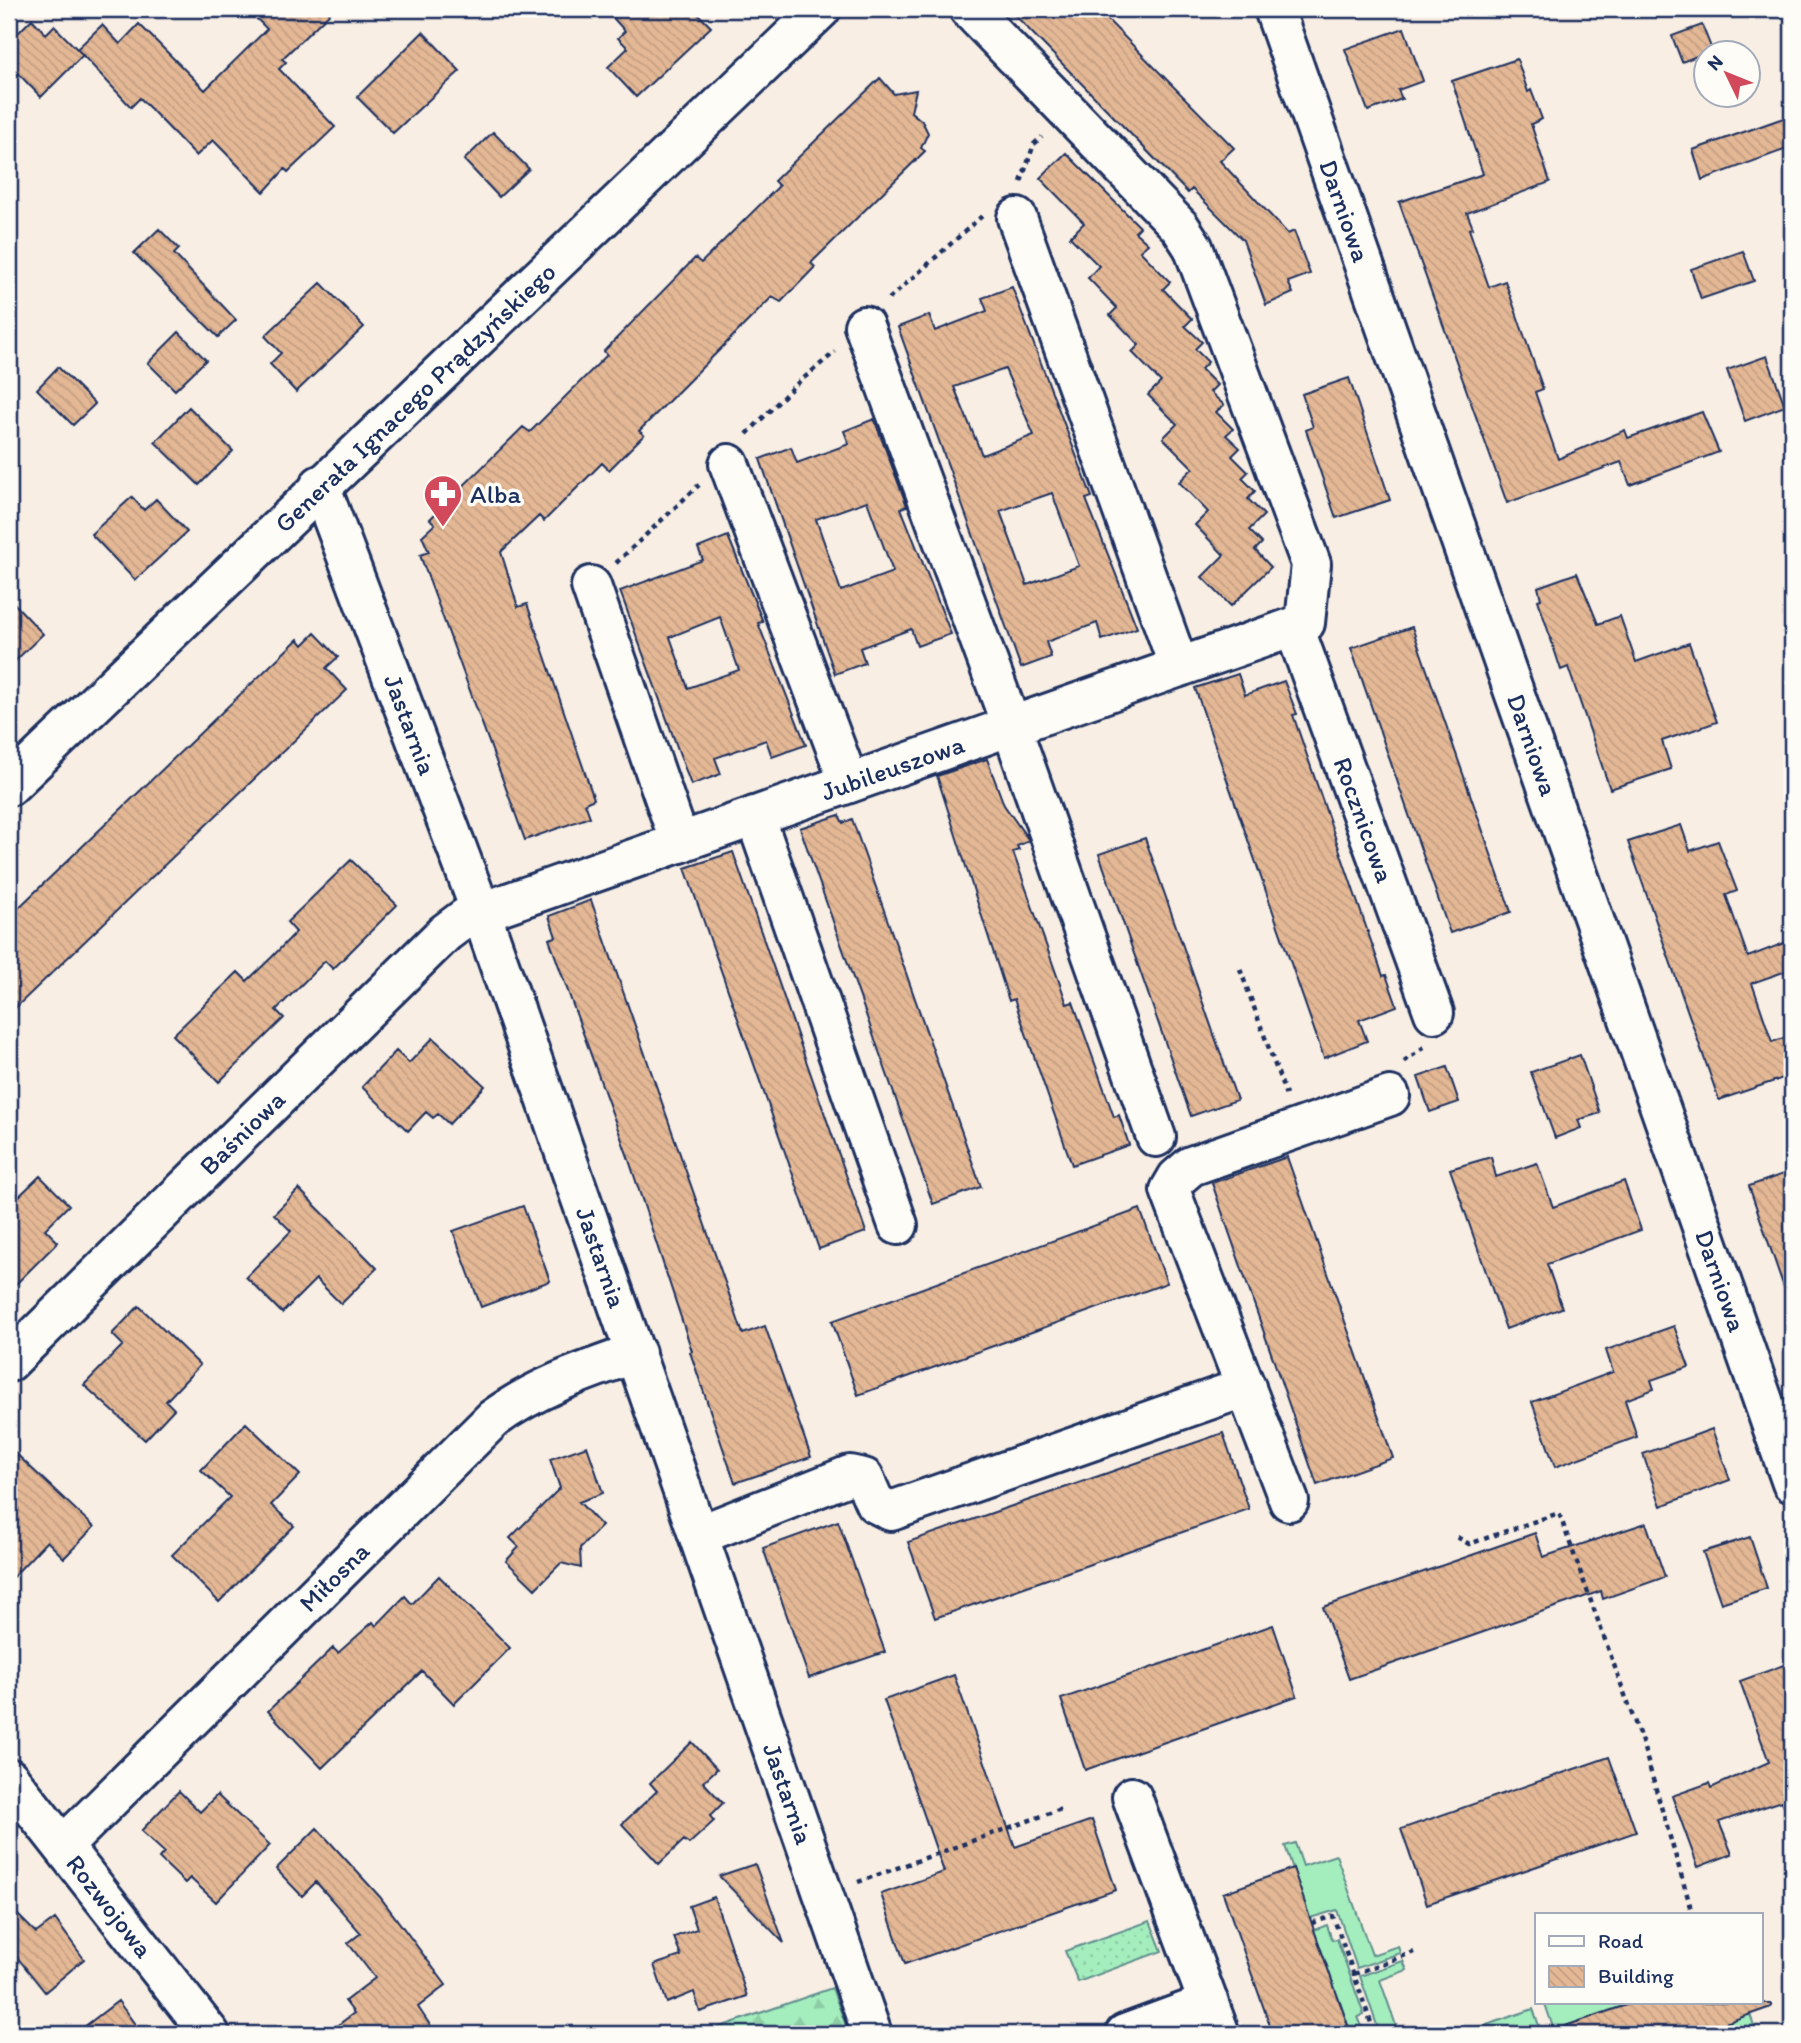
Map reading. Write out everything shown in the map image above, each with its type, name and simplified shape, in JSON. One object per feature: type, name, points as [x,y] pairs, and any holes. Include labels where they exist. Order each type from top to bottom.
[{"type":"street","name":"Generała Ignacego Prądzyńskiego","points":[[9,786],[320,485],[821,9]]},
{"type":"street","points":[[969,9],[1180,226],[1193,247],[1311,564],[1300,625]]},
{"type":"street","name":"Darniowa","points":[[1274,9],[1792,1482]]},
{"type":"street","points":[[1007,205],[1179,667]]},
{"type":"street","points":[[864,326],[1012,726],[1156,1137]]},
{"type":"street","points":[[729,464],[849,783]]},
{"type":"street","name":"Jastarnia","points":[[320,485],[481,912],[872,2034]]},
{"type":"street","points":[[591,586],[680,843]]},
{"type":"street","name":"Jubileuszowa","points":[[481,912],[1300,625]]},
{"type":"street","name":"Rocznicowa","points":[[1300,625],[1434,1013]]},
{"type":"street","points":[[755,816],[898,1225]]},
{"type":"street","name":"Baśniowa","points":[[9,1362],[445,933],[481,912]]},
{"type":"street","points":[[1289,1500],[1170,1191],[1177,1178],[1191,1166],[1390,1096]]},
{"type":"street","name":"Miłosna","points":[[63,1846],[492,1419],[518,1400],[551,1383],[635,1353]]},
{"type":"street","points":[[699,1535],[850,1475],[864,1478],[875,1503],[891,1511],[1246,1387]]},
{"type":"street","name":"Rozwojowa","points":[[9,1778],[210,2034]]},
{"type":"street","points":[[1125,2034],[1215,2019],[1132,1797]]},
{"type":"path","points":[[591,586],[700,485],[729,464],[744,436],[793,387],[864,326],[895,293],[1007,205],[1021,181],[1034,144],[1068,113]]},
{"type":"path","points":[[1007,205],[1021,181]]},
{"type":"path","points":[[1240,969],[1289,1102]]},
{"type":"path","points":[[1457,1537],[1469,1544],[1559,1513],[1642,1742],[1692,1913]]},
{"type":"path","points":[[850,1884],[1064,1808]]},
{"type":"path","points":[[1312,1923],[1333,1916],[1373,2034]]},
{"type":"path","points":[[1354,1973],[1414,1952]]},
{"type":"green space","points":[[1295,1843],[1303,1866],[1336,1855],[1372,1955],[1398,1946],[1400,1953],[1357,1968],[1337,1910],[1310,1918],[1285,1846]]},
{"type":"green space","points":[[1150,1921],[1162,1951],[1078,1982],[1065,1951]]},
{"type":"green space","points":[[1327,1925],[1332,1940],[1337,1939],[1364,2015],[1358,2017],[1363,2029],[1351,2033],[1314,1930]]},
{"type":"green space","points":[[1403,1961],[1407,1970],[1380,1980],[1399,2034],[1380,2034],[1360,1976]]},
{"type":"green space","points":[[832,1988],[849,2034],[700,2034]]},
{"type":"green space","points":[[1545,2004],[1629,2004],[1554,2030]]},
{"type":"green space","points":[[1698,2004],[1746,2004],[1757,2034],[1709,2034]]},
{"type":"green space","points":[[1533,2009],[1542,2034],[1468,2034],[1469,2031]]},
{"type":"building","points":[[247,9],[334,9],[282,59],[286,62],[279,69],[335,127],[288,172],[285,169],[264,192],[213,140],[196,156],[140,98],[131,107],[77,49],[102,25],[120,44],[139,24],[205,90],[267,29]]},
{"type":"building","points":[[605,9],[693,9],[711,27],[636,97],[608,67],[628,48],[618,38],[625,31]]},
{"type":"building","points":[[1009,9],[1097,9],[1234,148],[1220,161],[1288,234],[1294,231],[1310,274],[1288,282],[1293,293],[1266,305],[1243,240],[1192,189],[1188,193]]},
{"type":"building","points":[[32,19],[46,34],[54,26],[83,55],[41,97],[9,64],[9,42]]},
{"type":"building","points":[[1702,25],[1707,38],[1692,38],[1692,58],[1682,62],[1672,36]]},
{"type":"building","points":[[1404,28],[1423,81],[1398,90],[1402,99],[1368,111],[1345,49]]},
{"type":"building","points":[[423,32],[460,71],[393,133],[357,97]]},
{"type":"building","points":[[1517,59],[1528,92],[1531,90],[1542,119],[1531,124],[1550,182],[1467,213],[1473,228],[1469,229],[1489,287],[1505,281],[1543,389],[1535,392],[1558,459],[1625,430],[1628,438],[1702,412],[1719,452],[1630,485],[1621,462],[1507,503],[1399,202],[1483,174],[1452,81]]},
{"type":"building","points":[[880,78],[894,94],[916,90],[911,112],[922,121],[928,133],[921,148],[925,151],[811,263],[815,267],[781,302],[772,297],[639,431],[644,435],[609,470],[602,463],[544,521],[539,516],[501,552],[518,607],[527,604],[594,799],[585,803],[590,817],[525,840],[420,555],[429,552],[422,536],[435,524],[430,519],[523,427],[530,432],[607,355],[604,351],[695,258],[701,263],[779,186],[774,181]]},
{"type":"building","points":[[1792,115],[1792,147],[1702,180],[1693,150]]},
{"type":"building","points":[[493,132],[529,169],[499,197],[464,160]]},
{"type":"building","points":[[1066,153],[1140,227],[1135,232],[1148,244],[1140,251],[1170,282],[1163,289],[1192,319],[1185,326],[1202,342],[1195,349],[1208,362],[1201,369],[1217,385],[1210,392],[1224,405],[1216,412],[1233,429],[1226,435],[1240,448],[1232,456],[1248,472],[1242,478],[1255,491],[1248,499],[1264,515],[1249,530],[1262,543],[1255,550],[1271,567],[1231,606],[1202,577],[1224,555],[1195,525],[1208,512],[1179,482],[1193,468],[1163,438],[1177,424],[1148,395],[1161,382],[1132,352],[1139,345],[1110,315],[1117,308],[1088,278],[1099,266],[1070,237],[1084,223],[1040,178]]},
{"type":"building","points":[[159,229],[179,249],[174,254],[236,320],[218,337],[134,253]]},
{"type":"building","points":[[1743,251],[1754,281],[1701,299],[1691,269]]},
{"type":"building","points":[[321,283],[364,327],[296,392],[270,364],[281,353],[265,336]]},
{"type":"building","points":[[1012,287],[1092,497],[1086,499],[1137,628],[1102,640],[1097,623],[1046,642],[1051,657],[1021,668],[898,327],[929,315],[935,331],[987,311],[982,298]],"holes":[[[1005,369],[1034,435],[982,455],[954,387]],[[1052,493],[1079,566],[1027,585],[1000,511]]]},
{"type":"building","points":[[179,332],[206,360],[175,390],[148,363]]},
{"type":"building","points":[[1767,356],[1785,406],[1745,421],[1727,370]]},
{"type":"building","points":[[58,367],[95,404],[73,425],[37,389]]},
{"type":"building","points":[[1349,378],[1390,500],[1336,518],[1306,430],[1313,427],[1302,394]]},
{"type":"building","points":[[189,407],[233,451],[199,485],[155,442]]},
{"type":"building","points":[[874,419],[907,506],[901,508],[951,634],[917,646],[911,629],[860,648],[865,663],[835,674],[760,459],[791,447],[797,463],[849,444],[844,431]],"holes":[[[867,501],[893,572],[841,591],[816,519]]]},
{"type":"building","points":[[132,497],[144,510],[156,499],[187,532],[135,580],[91,534]]},
{"type":"building","points":[[728,536],[763,622],[758,623],[806,745],[772,757],[766,740],[715,758],[721,774],[691,785],[620,591],[703,560],[698,548]],"holes":[[[720,617],[739,670],[688,688],[670,637]]]},
{"type":"building","points":[[1577,573],[1598,624],[1620,616],[1636,662],[1689,643],[1717,722],[1662,741],[1671,769],[1610,789],[1568,667],[1561,670],[1538,600],[1541,599],[1538,587]]},
{"type":"building","points":[[9,598],[43,634],[9,667]]},
{"type":"building","points":[[1412,627],[1511,912],[1450,933],[1351,648]]},
{"type":"building","points":[[315,633],[338,657],[326,668],[347,690],[9,1014],[9,917],[298,639],[303,645]]},
{"type":"building","points":[[1238,674],[1245,695],[1284,681],[1297,714],[1293,715],[1383,976],[1386,975],[1397,1006],[1359,1020],[1367,1041],[1324,1058],[1195,688]]},
{"type":"building","points":[[987,759],[1004,805],[1029,841],[1017,846],[1019,850],[1013,852],[1067,1004],[1073,1002],[1114,1117],[1119,1115],[1129,1145],[1072,1165],[1014,999],[1009,1001],[937,776]]},
{"type":"building","points":[[839,815],[843,823],[852,819],[981,1187],[933,1204],[800,828]]},
{"type":"building","points":[[1681,825],[1690,851],[1718,841],[1737,891],[1726,895],[1748,957],[1792,940],[1792,969],[1752,983],[1772,1042],[1792,1035],[1792,1075],[1719,1100],[1628,842]]},
{"type":"building","points":[[1145,838],[1237,1100],[1191,1116],[1099,854]]},
{"type":"building","points":[[733,852],[866,1232],[819,1249],[685,868]]},
{"type":"building","points":[[351,860],[397,905],[333,969],[325,961],[276,1010],[284,1018],[219,1082],[173,1035],[238,972],[247,981],[272,957],[296,932],[287,922]]},
{"type":"building","points":[[591,900],[743,1334],[765,1326],[811,1457],[735,1483],[628,1157],[549,939],[556,937],[549,916]]},
{"type":"building","points":[[433,1038],[485,1086],[449,1124],[438,1114],[433,1118],[426,1112],[408,1131],[362,1087],[396,1051],[409,1063]]},
{"type":"building","points":[[1580,1055],[1600,1113],[1578,1120],[1581,1128],[1555,1138],[1531,1072]]},
{"type":"building","points":[[1447,1067],[1459,1102],[1430,1112],[1418,1077]]},
{"type":"building","points":[[1287,1157],[1393,1458],[1317,1485],[1212,1183]]},
{"type":"building","points":[[1491,1157],[1496,1177],[1537,1163],[1553,1207],[1624,1181],[1641,1230],[1547,1264],[1562,1308],[1506,1329],[1450,1169]]},
{"type":"building","points":[[1792,1171],[1792,1298],[1788,1299],[1749,1186]]},
{"type":"building","points":[[40,1176],[69,1205],[45,1229],[58,1242],[9,1291],[9,1206]]},
{"type":"building","points":[[299,1189],[377,1268],[341,1304],[316,1279],[282,1313],[246,1277],[291,1231],[274,1214]]},
{"type":"building","points":[[523,1206],[550,1281],[481,1307],[453,1231]]},
{"type":"building","points":[[1140,1209],[1167,1283],[858,1395],[832,1321]]},
{"type":"building","points":[[139,1306],[200,1365],[166,1401],[174,1409],[145,1440],[84,1385],[123,1345],[112,1334]]},
{"type":"building","points":[[1674,1326],[1689,1367],[1651,1380],[1654,1389],[1625,1400],[1637,1437],[1555,1467],[1532,1402],[1613,1372],[1606,1350]]},
{"type":"building","points":[[246,1423],[300,1475],[271,1505],[294,1526],[219,1602],[172,1555],[230,1497],[201,1470]]},
{"type":"building","points":[[1712,1429],[1730,1480],[1661,1506],[1643,1454]]},
{"type":"building","points":[[1223,1433],[1249,1509],[935,1618],[908,1542]]},
{"type":"building","points":[[587,1446],[603,1493],[579,1502],[602,1526],[580,1548],[581,1568],[561,1563],[535,1589],[506,1561],[519,1547],[510,1538],[560,1488],[550,1459]]},
{"type":"building","points":[[9,1447],[94,1527],[64,1558],[47,1541],[9,1581]]},
{"type":"building","points":[[838,1521],[885,1652],[809,1678],[763,1548]]},
{"type":"building","points":[[1646,1523],[1665,1577],[1603,1599],[1601,1591],[1349,1679],[1323,1607],[1535,1533],[1543,1557]]},
{"type":"building","points":[[1750,1537],[1767,1588],[1721,1603],[1703,1552]]},
{"type":"building","points":[[439,1576],[510,1648],[454,1704],[422,1671],[322,1768],[268,1711],[333,1648],[338,1653],[373,1622],[376,1626],[405,1596],[412,1604]]},
{"type":"building","points":[[1273,1625],[1297,1696],[1085,1770],[1061,1699]]},
{"type":"building","points":[[1792,1662],[1792,1816],[1788,1817],[1782,1801],[1719,1822],[1732,1854],[1698,1867],[1672,1796],[1709,1783],[1711,1788],[1769,1762],[1740,1681]]},
{"type":"building","points":[[954,1675],[1015,1847],[1092,1820],[1116,1890],[905,1964],[881,1894],[944,1872],[884,1700]]},
{"type":"building","points":[[692,1742],[717,1769],[703,1782],[723,1803],[710,1816],[714,1821],[689,1844],[684,1840],[659,1864],[622,1824],[657,1791],[650,1783]]},
{"type":"building","points":[[1609,1757],[1636,1832],[1427,1904],[1401,1829]]},
{"type":"building","points":[[179,1791],[200,1812],[217,1795],[270,1845],[216,1902],[190,1878],[185,1883],[159,1858],[164,1852],[141,1831]]},
{"type":"building","points":[[317,1828],[380,1897],[446,1985],[418,2007],[436,2034],[326,2034],[354,2013],[345,2001],[375,1978],[348,1943],[361,1933],[316,1882],[302,1896],[276,1869]]},
{"type":"building","points":[[755,1864],[784,1943],[719,1876]]},
{"type":"building","points":[[1293,1868],[1351,2034],[1273,2034],[1223,1893]]},
{"type":"building","points":[[714,1897],[747,1996],[700,2012],[694,1992],[667,2003],[654,1965],[681,1956],[674,1937],[697,1929],[689,1906]]},
{"type":"building","points":[[9,1906],[36,1933],[55,1919],[84,1959],[45,1992],[9,1947]]},
{"type":"building","points":[[118,2001],[142,2034],[75,2034]]},
{"type":"building","points":[[1771,2003],[1771,2007],[1694,2034],[1555,2034],[1554,2030],[1629,2004]]},
{"type":"place","name":"Alba","points":[[443,528]]}]
